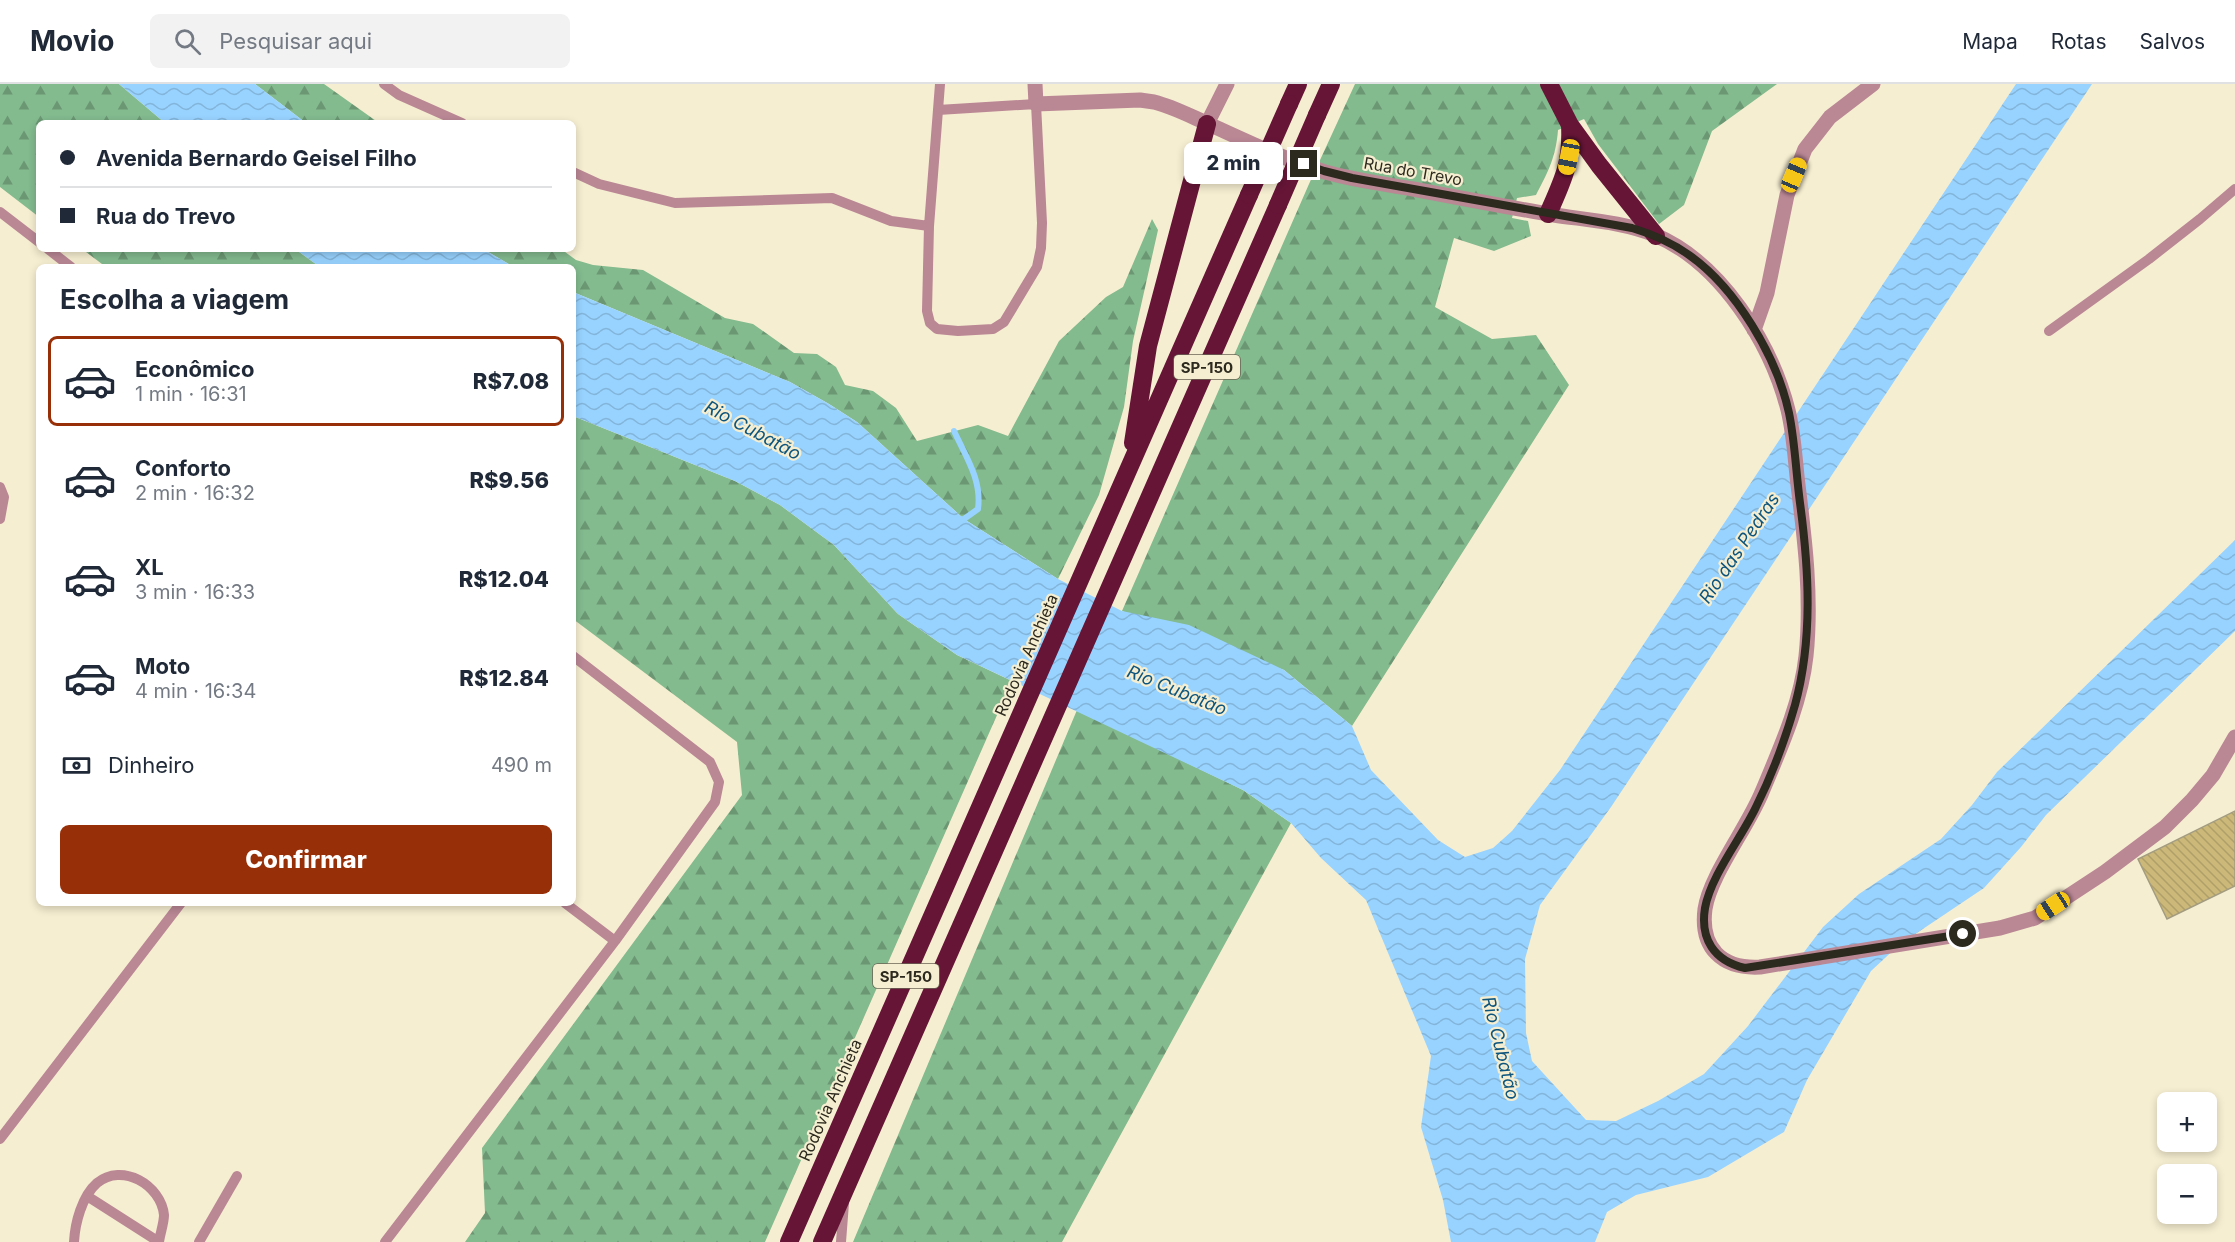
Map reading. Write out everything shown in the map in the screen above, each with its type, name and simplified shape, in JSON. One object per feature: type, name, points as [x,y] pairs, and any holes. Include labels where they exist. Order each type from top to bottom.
[{"type":"highway","name":"Rodovia Anchieta","points":[[789,1242],[1298,84]]},
{"type":"highway","name":"SP-150","points":[[822,1242],[1330,84]]},
{"type":"highway","points":[[1549,84],[1570,125],[1656,236]]},
{"type":"highway","points":[[1129,469],[1148,346],[1207,123]]},
{"type":"highway","points":[[1548,214],[1567,170],[1571,145],[1570,125]]},
{"type":"street","points":[[1035,84],[1036,104]]},
{"type":"street","points":[[1207,123],[1227,84]]},
{"type":"street","points":[[1754,330],[1767,293],[1787,195],[1805,149],[1830,117],[1873,84]]},
{"type":"street","name":"Rua do Trevo","points":[[1036,104],[1140,100],[1154,102],[1167,105],[1324,171],[1632,228],[1656,236],[1690,256],[1725,289],[1754,330],[1771,362],[1788,412],[1805,540],[1808,616],[1806,658],[1795,705],[1781,746],[1756,807],[1717,876],[1705,907],[1705,933],[1711,949],[1732,965],[1745,968],[1775,964],[2000,928],[2035,918],[2105,872],[2165,827],[2192,800],[2212,775],[2235,737]]},
{"type":"lane","points":[[384,84],[399,95],[455,120]]},
{"type":"lane","points":[[938,110],[1036,104],[1042,223],[1041,249],[1037,267],[1004,322],[993,328],[958,331],[937,329],[930,323],[927,311],[929,226],[940,84]]},
{"type":"lane","points":[[576,173],[599,184],[675,203],[832,198],[891,221],[929,226]]},
{"type":"lane","points":[[2049,331],[2149,259],[2235,189]]},
{"type":"lane","points":[[0,212],[36,240]]},
{"type":"lane","points":[[52,252],[67,264]]},
{"type":"lane","points":[[0,487],[4,497],[0,519]]},
{"type":"lane","points":[[385,1242],[615,940],[715,802],[718,782],[710,762],[576,658]]},
{"type":"lane","points":[[0,1139],[179,906]]},
{"type":"lane","points":[[569,906],[615,940]]},
{"type":"lane","points":[[74,1242],[74,1226],[87,1196],[98,1182],[116,1176],[135,1176],[159,1199],[164,1215],[159,1242],[87,1196]]},
{"type":"lane","points":[[199,1242],[237,1176]]},
{"type":"lane","points":[[841,1242],[845,1191]]},
{"type":"green space","points":[[0,84],[119,84],[161,120],[36,120],[36,215],[0,187]]},
{"type":"green space","points":[[255,84],[324,84],[375,120],[302,120]]},
{"type":"green space","points":[[1355,84],[1777,84],[1712,131],[1684,205],[1659,224],[1598,144],[1584,119],[1558,130],[1551,164],[1536,195],[1517,198],[1512,218],[1528,221],[1531,236],[1494,251],[1454,238],[1435,307],[1492,339],[1536,335],[1569,385],[1352,726],[1284,670],[1122,611]]},
{"type":"green space","points":[[1152,219],[1158,230],[1133,341],[1124,407],[1099,495],[1058,579],[964,519],[857,422],[829,404],[790,382],[576,293],[576,264],[509,264],[488,252],[565,252],[576,260],[593,265],[643,270],[725,318],[753,324],[794,353],[817,354],[836,367],[845,385],[873,391],[896,408],[917,441],[978,425],[1008,436],[1059,341],[1106,297],[1123,287]]},
{"type":"green space","points":[[86,252],[299,252],[316,264],[102,264]]},
{"type":"green space","points":[[576,417],[735,481],[780,505],[834,545],[898,614],[957,655],[1012,681],[765,1242],[465,1242],[485,1213],[482,1148],[742,795],[737,742],[576,621]]},
{"type":"green space","points":[[1077,710],[1243,790],[1291,823],[1062,1242],[853,1242]]},
{"type":"water","points":[[119,84],[255,84],[302,120],[161,120]]},
{"type":"water","points":[[2016,84],[2092,84],[1611,807],[1540,905],[1525,959],[1526,1033],[1532,1061],[1586,1120],[1616,1121],[1658,1101],[1704,1074],[1748,1026],[1823,927],[1859,894],[1941,839],[1972,805],[1997,772],[2235,540],[2235,631],[2046,815],[1984,888],[1899,945],[1871,971],[1807,1080],[1784,1132],[1708,1177],[1636,1195],[1607,1212],[1595,1242],[1451,1242],[1443,1200],[1421,1127],[1431,1056],[1366,900],[1321,858],[1291,823],[1243,790],[957,655],[898,614],[834,545],[780,505],[735,481],[576,417],[576,293],[790,382],[829,404],[857,422],[964,519],[1058,579],[1122,611],[1189,625],[1284,670],[1352,726],[1371,770],[1438,840],[1465,857],[1493,848],[1512,831],[1560,770]]},
{"type":"water","points":[[299,252],[488,252],[509,264],[316,264]]},
{"type":"building","points":[[2235,811],[2235,886],[2167,919],[2138,859]]},
{"type":"waterway","points":[[954,431],[972,469],[979,498],[978,509],[964,519],[957,520]]},
{"type":"route","points":[[1304,164],[1352,178],[1632,228],[1656,236],[1690,256],[1725,289],[1764,346],[1782,390],[1788,412],[1805,540],[1808,616],[1806,658],[1795,705],[1756,807],[1717,876],[1705,907],[1705,933],[1711,949],[1722,959],[1732,965],[1745,968],[1963,934]]},
{"type":"water label","name":"Rio Cubatão","points":[[753,430]]},
{"type":"water label","name":"Rio das Pedras","points":[[1739,548]]},
{"type":"water label","name":"Rio Cubatão","points":[[1177,690]]},
{"type":"water label","name":"Rio Cubatão","points":[[1501,1048]]}]
